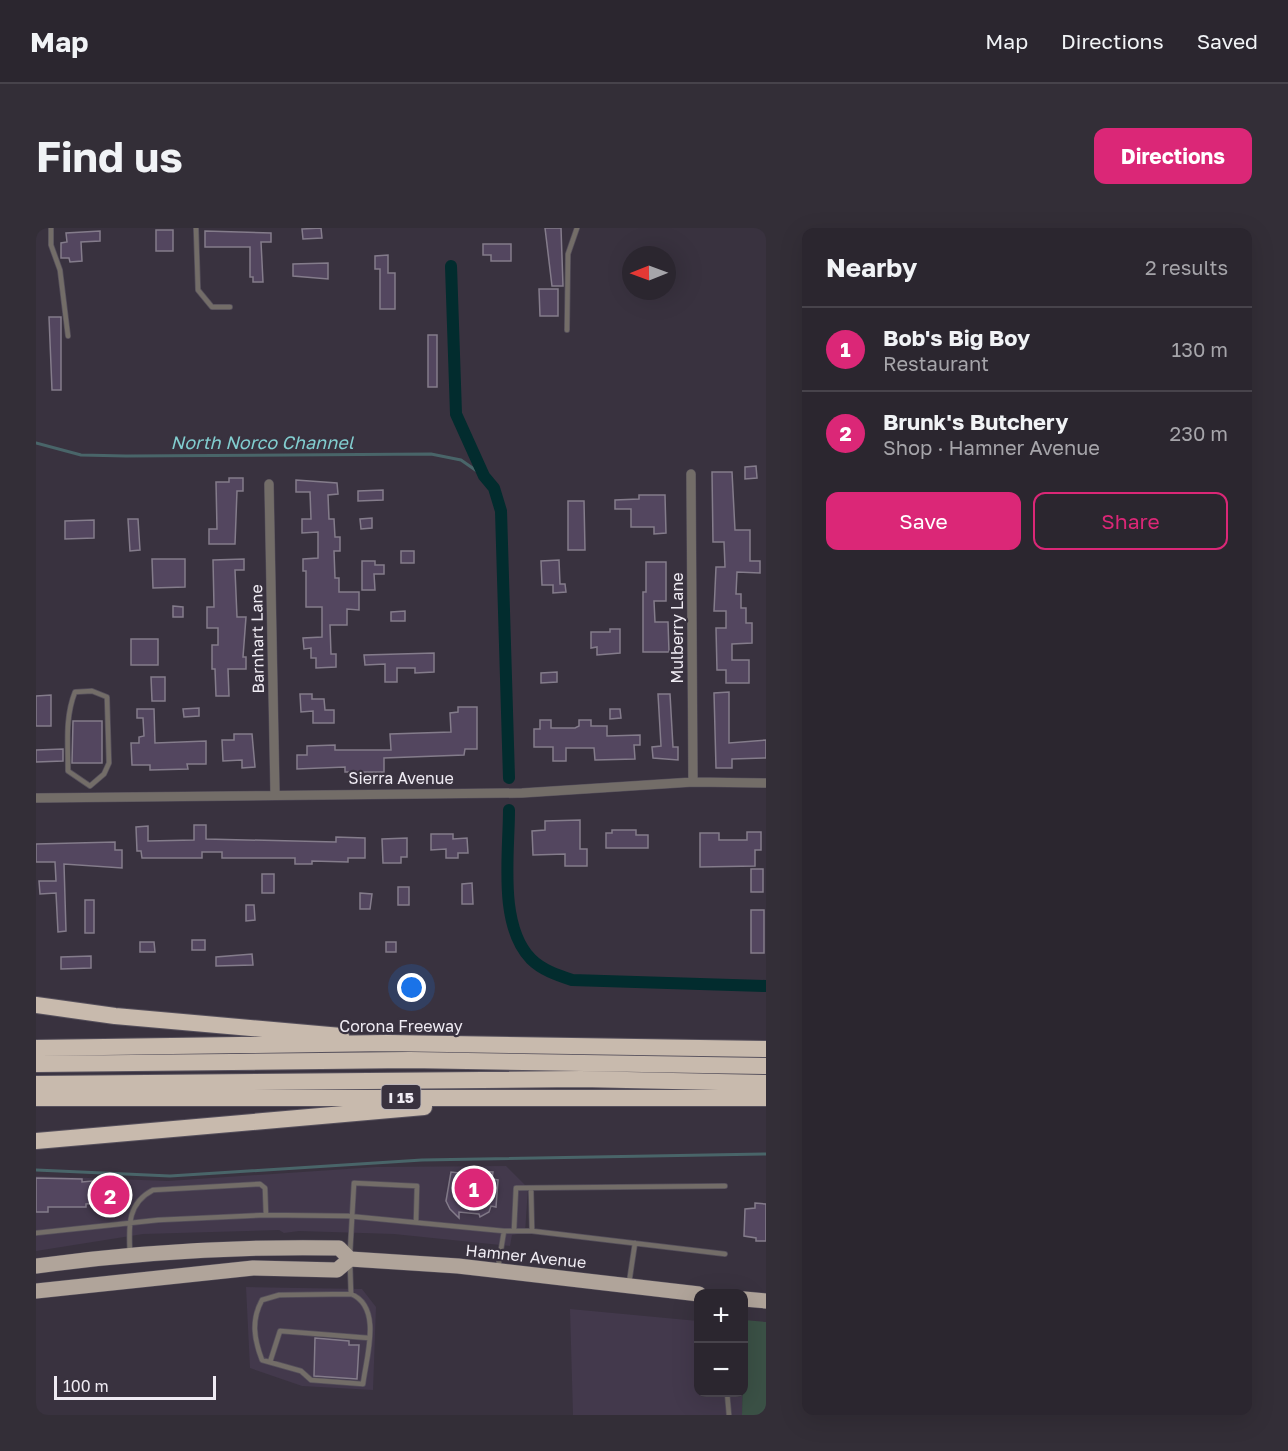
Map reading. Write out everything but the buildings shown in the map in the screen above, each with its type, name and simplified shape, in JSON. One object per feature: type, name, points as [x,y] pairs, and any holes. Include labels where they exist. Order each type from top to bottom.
[{"type":"highway","points":[[36,1005],[115,1017],[319,1032],[387,1043]]},
{"type":"highway","name":"Corona Freeway","points":[[36,1048],[387,1043],[766,1049]]},
{"type":"highway","points":[[36,1064],[410,1060],[766,1066]]},
{"type":"highway","points":[[36,1084],[581,1079],[766,1083]]},
{"type":"highway","name":"I 15","points":[[36,1098],[766,1098]]},
{"type":"highway","points":[[36,1141],[360,1111],[582,1098]]},
{"type":"main road","name":"Hamner Avenue","points":[[36,1266],[130,1254],[252,1247],[339,1248],[350,1259],[498,1271],[694,1292]]},
{"type":"main road","name":"Hamner Avenue","points":[[36,1291],[253,1269],[337,1270],[350,1259]]},
{"type":"main road","points":[[748,1299],[766,1301]]},
{"type":"street","name":"Mulberry Lane","points":[[691,474],[693,782]]},
{"type":"street","name":"Barnhart Lane","points":[[269,484],[275,794]]},
{"type":"street","name":"Sierra Avenue","points":[[36,798],[522,793],[693,782],[766,783]]},
{"type":"lane","points":[[51,228],[51,245],[60,270],[69,336]]},
{"type":"lane","points":[[196,228],[198,291],[212,307],[230,306]]},
{"type":"lane","points":[[567,330],[568,254],[577,228]]},
{"type":"lane","points":[[90,786],[68,771],[68,712],[75,692],[92,691],[107,697],[109,763],[104,774],[90,786],[90,797]]},
{"type":"lane","points":[[130,1254],[128,1222],[144,1194],[153,1190],[253,1182],[265,1188],[266,1215]]},
{"type":"lane","points":[[351,1294],[350,1259],[354,1183],[417,1186],[416,1222]]},
{"type":"lane","points":[[514,1230],[516,1188],[725,1186]]},
{"type":"lane","points":[[531,1188],[532,1231]]},
{"type":"lane","points":[[36,1233],[128,1222],[266,1215],[352,1216],[504,1231],[532,1231],[725,1254]]},
{"type":"lane","points":[[498,1271],[504,1231]]},
{"type":"lane","points":[[629,1286],[635,1243]]},
{"type":"lane","points":[[351,1294],[361,1298],[369,1312],[369,1338],[363,1384],[311,1380],[301,1371],[262,1360],[254,1342],[255,1313],[262,1300],[279,1295],[351,1294]]},
{"type":"lane","points":[[270,1362],[280,1331],[369,1338]]},
{"type":"lane","points":[[727,1397],[729,1415]]},
{"type":"shaded area","points":[[506,1166],[528,1188],[525,1233],[512,1235],[510,1246],[394,1234],[299,1231],[284,1233],[279,1230],[143,1234],[36,1251],[36,1176],[168,1181],[376,1167]]},
{"type":"shaded area","points":[[246,1287],[362,1289],[376,1307],[373,1390],[302,1386],[250,1368]]},
{"type":"shaded area","points":[[570,1309],[694,1321],[694,1397],[742,1397],[742,1415],[573,1415]]},
{"type":"green space","points":[[748,1320],[766,1322],[766,1415],[742,1415],[742,1397],[748,1397]]},
{"type":"waterway","points":[[451,266],[456,414],[484,476],[494,488],[501,511],[509,778]]},
{"type":"waterway","name":"North Norco Channel","points":[[36,443],[81,455],[431,454],[461,460],[484,476]]},
{"type":"waterway","points":[[509,810],[507,868],[510,909],[521,945],[531,959],[540,966],[572,980],[766,986]]},
{"type":"waterway","points":[[36,1170],[170,1176],[422,1160],[766,1154]]},
{"type":"place","name":"Bob's Big Boy","points":[[474,1188]]},
{"type":"place","name":"Brunk's Butchery","points":[[110,1195]]}]
